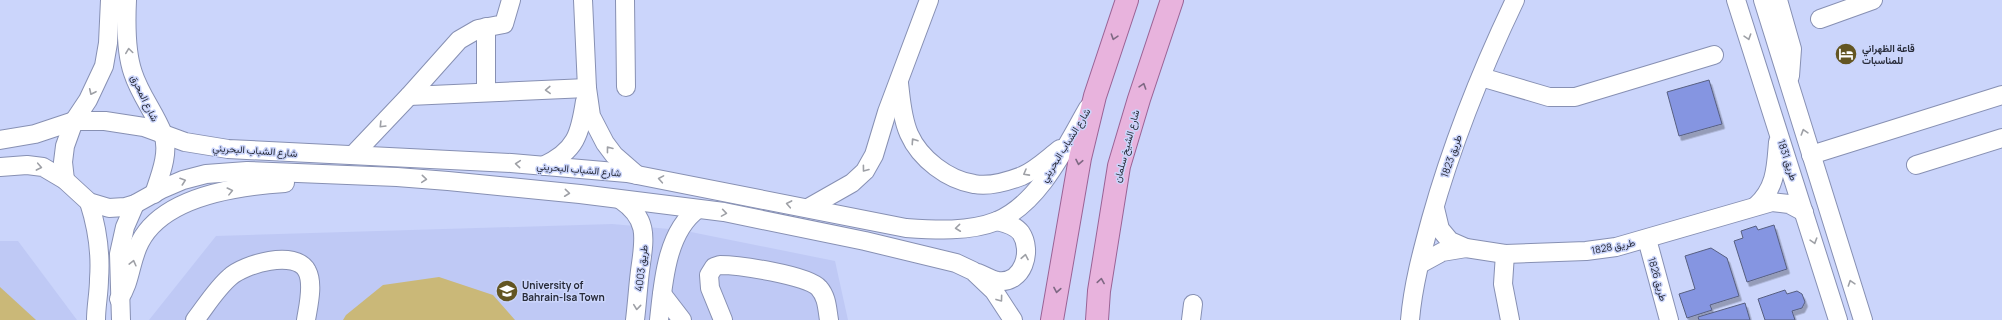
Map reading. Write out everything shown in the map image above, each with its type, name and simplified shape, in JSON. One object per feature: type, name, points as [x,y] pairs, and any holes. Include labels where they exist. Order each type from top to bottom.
[{"type":"main road","points":[[1052,320],[1080,158],[1095,96],[1127,0]]},
{"type":"main road","name":"شارع الشيخ سلمان","points":[[1097,320],[1099,291],[1119,166],[1139,99],[1172,0]]},
{"type":"street","points":[[65,180],[63,162],[64,146],[74,121],[88,100],[104,66],[108,43],[110,0]]},
{"type":"street","name":"شارع المحرق","points":[[127,0],[128,39],[132,71],[142,96],[163,134],[163,166],[154,194]]},
{"type":"street","points":[[353,155],[459,40],[471,31],[504,24],[511,0]]},
{"type":"street","points":[[584,0],[587,88],[591,116],[601,137],[614,156],[638,175]]},
{"type":"street","points":[[625,0],[626,87]]},
{"type":"street","points":[[808,208],[852,183],[865,170],[874,155],[899,80],[929,0]]},
{"type":"street","name":"طريق 1823","points":[[1410,320],[1413,290],[1444,174],[1481,77],[1515,0]]},
{"type":"street","name":"طريق 1831","points":[[1736,0],[1838,320]]},
{"type":"street","points":[[1763,0],[1863,320]]},
{"type":"street","points":[[1778,0],[1792,49],[1788,83]]},
{"type":"street","points":[[1820,19],[1873,0]]},
{"type":"street","points":[[486,27],[486,92]]},
{"type":"street","points":[[1481,77],[1549,97],[1575,97],[1714,55]]},
{"type":"street","points":[[899,80],[903,115],[910,135],[923,155],[940,170],[962,181],[976,185],[1001,182],[1023,175],[1069,142]]},
{"type":"street","points":[[409,96],[587,88]]},
{"type":"street","points":[[542,166],[561,155],[576,139],[580,129],[587,88]]},
{"type":"street","points":[[1811,155],[2002,95]]},
{"type":"street","name":"شارع الشباب البحريني","points":[[0,140],[35,134],[74,121],[125,122],[185,142],[228,149],[542,166],[638,175],[906,228],[941,230],[972,227],[997,221],[1011,213],[1032,195],[1048,175],[1095,96]]},
{"type":"street","points":[[1756,206],[1766,196],[1776,175],[1779,132]]},
{"type":"street","points":[[1916,165],[2002,138]]},
{"type":"street","name":"شارع الشباب البحريني","points":[[0,167],[27,165],[43,167],[65,180],[90,202],[109,208],[125,207],[135,204],[184,180],[221,172],[247,172],[397,177],[572,194],[724,212],[865,241],[956,263],[973,271],[994,291],[1013,320]]},
{"type":"street","points":[[120,311],[133,259],[144,235],[159,218],[172,209],[198,199],[246,187],[397,177]]},
{"type":"street","name":"طريق 4003","points":[[621,200],[636,213],[644,231],[645,241],[635,320]]},
{"type":"street","points":[[90,202],[96,222],[99,248],[99,279],[96,316],[120,311]]},
{"type":"street","name":"طريق 1828","points":[[1434,208],[1440,229],[1444,235],[1457,245],[1466,248],[1505,254],[1586,251],[1616,247],[1772,202],[1781,202],[1804,212]]},
{"type":"street","points":[[120,311],[119,254],[125,227],[135,204]]},
{"type":"street","points":[[659,320],[664,274],[681,226],[698,209]]},
{"type":"street","points":[[973,271],[998,281],[1010,279],[1020,271],[1026,258],[1026,245],[1020,233],[1010,224],[997,221]]},
{"type":"street","name":"طريق 1826","points":[[1646,239],[1669,320]]},
{"type":"street","name":"طريق 1828","points":[[1420,264],[1442,252],[1466,248]]},
{"type":"street","points":[[1505,254],[1503,284],[1510,320]]},
{"type":"street","points":[[195,320],[230,276],[255,264],[294,261],[302,265],[308,272],[310,280],[306,320]]},
{"type":"street","points":[[723,320],[710,288],[709,275],[714,267],[720,265],[797,277],[811,281],[824,295],[829,320]]},
{"type":"street","points":[[641,270],[664,274]]},
{"type":"street","points":[[662,294],[682,320]]},
{"type":"shaded area","name":"University of Bahrain-Isa Town","points":[[612,224],[681,230],[835,261],[848,320],[149,320],[216,236]]},
{"type":"shaded area","points":[[0,241],[18,241],[77,320],[0,320]]},
{"type":"shaded area","points":[[439,277],[493,295],[515,320],[343,320],[346,315],[383,285]]},
{"type":"shaded area","points":[[0,287],[36,320],[0,320]]},
{"type":"building","points":[[1709,80],[1722,124],[1679,136],[1667,92]]},
{"type":"building","points":[[1774,225],[1787,269],[1747,282],[1734,241],[1743,238],[1741,231],[1756,226],[1758,230]]},
{"type":"building","points":[[1711,248],[1727,258],[1739,296],[1710,305],[1712,310],[1687,318],[1679,294],[1695,289],[1685,256]]},
{"type":"building","points":[[1785,290],[1787,294],[1797,291],[1802,294],[1805,302],[1802,308],[1792,311],[1795,320],[1765,320],[1758,299]]},
{"type":"building","points":[[1745,303],[1750,320],[1699,320],[1698,317]]},
{"type":"place","name":"قاعة الظهراني للمناسبات","points":[[1846,54]]},
{"type":"place","name":"University of Bahrain-Isa Town","points":[[507,291]]}]
